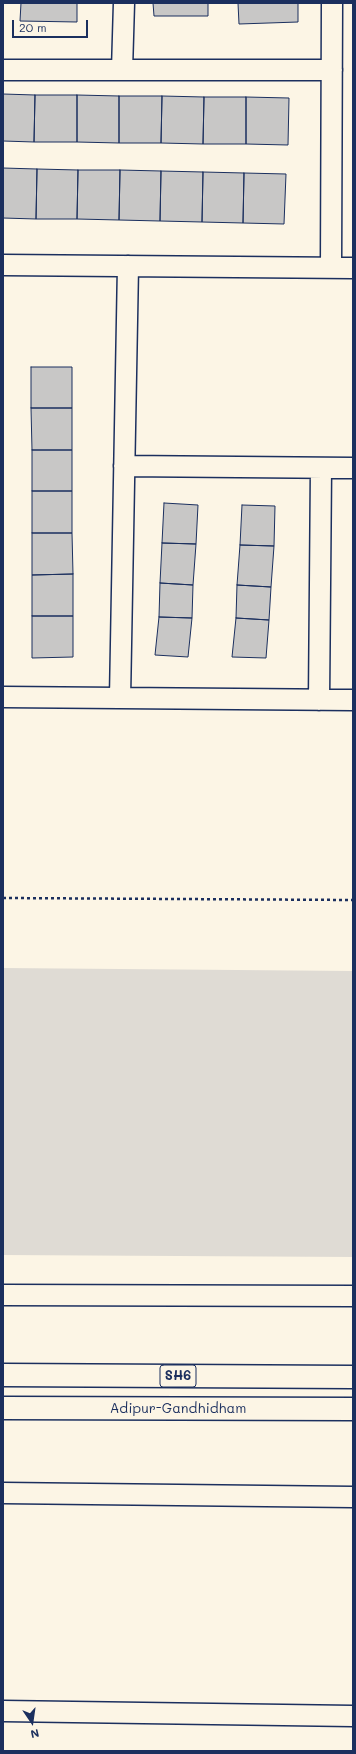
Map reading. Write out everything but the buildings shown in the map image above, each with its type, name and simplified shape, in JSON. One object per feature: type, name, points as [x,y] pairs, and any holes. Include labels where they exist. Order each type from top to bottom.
[{"type":"main road","name":"SH6","points":[[3,1375],[353,1377]]},
{"type":"main road","name":"Adipur-Gandhidham","points":[[3,1408],[353,1409]]},
{"type":"street","points":[[122,70],[124,3]]},
{"type":"street","points":[[331,268],[332,3]]},
{"type":"street","points":[[3,70],[332,70]]},
{"type":"street","points":[[3,265],[353,268]]},
{"type":"street","points":[[120,698],[128,266]]},
{"type":"street","points":[[124,466],[353,468]]},
{"type":"street","points":[[318,700],[321,468]]},
{"type":"street","points":[[3,697],[353,700]]},
{"type":"street","points":[[3,1295],[353,1296]]},
{"type":"street","points":[[3,1493],[353,1497]]},
{"type":"street","points":[[3,1711],[353,1716]]},
{"type":"path","points":[[3,898],[353,900]]},
{"type":"shaded area","points":[[3,968],[353,971],[353,1257],[3,1255]]}]
